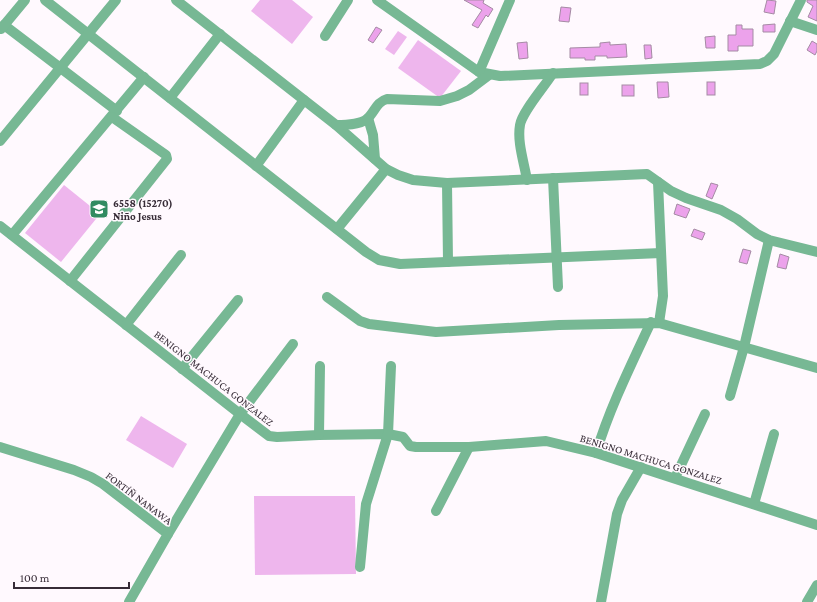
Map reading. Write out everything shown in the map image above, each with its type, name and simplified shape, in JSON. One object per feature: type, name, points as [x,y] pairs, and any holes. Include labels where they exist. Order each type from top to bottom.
[{"type":"street","points":[[25,0],[2,28],[60,68],[114,114],[166,155],[168,159],[70,282]]},
{"type":"street","points":[[45,0],[366,252],[379,260],[400,264],[662,253]]},
{"type":"street","points":[[0,141],[116,0]]},
{"type":"street","points":[[176,0],[336,125],[386,169],[398,175],[414,180],[447,183],[641,173],[647,174],[686,198],[720,210],[737,219],[757,234],[769,240],[817,252]]},
{"type":"street","points":[[325,36],[348,0]]},
{"type":"street","points":[[377,0],[484,73],[500,76],[760,64],[767,61],[774,54],[801,0]]},
{"type":"street","points":[[336,125],[359,122],[368,118],[382,100],[402,99],[440,101],[457,96],[469,90],[484,73],[511,0]]},
{"type":"street","points":[[790,21],[817,30]]},
{"type":"street","points":[[170,98],[220,34]]},
{"type":"street","points":[[527,180],[519,138],[520,123],[529,107],[553,73]]},
{"type":"street","points":[[12,235],[144,78]]},
{"type":"street","points":[[256,166],[304,100]]},
{"type":"street","points":[[368,118],[373,135],[374,159]]},
{"type":"street","points":[[337,229],[386,169]]},
{"type":"street","points":[[553,178],[558,257],[558,286]]},
{"type":"street","points":[[596,452],[613,407],[655,322],[663,296],[658,182]]},
{"type":"street","points":[[447,183],[448,262]]},
{"type":"street","name":"BENIGNO MACHUCA GONZALEZ","points":[[0,226],[269,436],[277,438],[319,435],[388,434],[403,437],[409,445],[413,447],[469,447],[546,441],[596,452],[817,525]]},
{"type":"street","points":[[730,396],[744,346],[769,240]]},
{"type":"street","points":[[126,325],[181,255]]},
{"type":"street","points":[[327,297],[360,320],[369,324],[436,332],[655,322],[744,346],[817,368]]},
{"type":"street","points":[[182,369],[238,300]]},
{"type":"street","points":[[168,534],[240,414],[293,344]]},
{"type":"street","points":[[319,435],[320,366]]},
{"type":"street","points":[[360,567],[366,504],[388,434],[391,366]]},
{"type":"street","points":[[675,478],[705,414]]},
{"type":"street","points":[[754,504],[774,434]]},
{"type":"street","name":"FORTÍÑ NANAWA","points":[[0,447],[74,470],[91,477],[103,484],[168,534],[129,602]]},
{"type":"street","points":[[436,511],[469,447]]},
{"type":"street","points":[[601,602],[617,514],[622,500],[641,467]]},
{"type":"street","points":[[807,602],[817,585]]},
{"type":"shaded area","points":[[260,0],[292,0],[313,17],[292,44],[251,11]]},
{"type":"shaded area","points":[[398,31],[407,37],[394,55],[385,49]]},
{"type":"shaded area","points":[[418,40],[461,71],[440,98],[398,68]]},
{"type":"shaded area","points":[[64,185],[100,214],[61,262],[25,233]]},
{"type":"shaded area","points":[[141,416],[187,444],[173,468],[126,440]]},
{"type":"shaded area","points":[[254,496],[355,496],[356,574],[255,575]]},
{"type":"building","points":[[464,0],[484,0],[483,3],[493,9],[488,17],[486,15],[478,28],[472,25],[482,10]]},
{"type":"building","points":[[767,0],[776,1],[774,14],[764,12]]},
{"type":"building","points":[[807,0],[817,0],[817,21],[808,17],[813,6],[807,2]]},
{"type":"building","points":[[561,7],[571,8],[569,22],[559,21]]},
{"type":"building","points":[[775,24],[775,32],[763,32],[763,25]]},
{"type":"building","points":[[736,25],[742,25],[742,29],[753,29],[753,46],[738,46],[738,51],[728,51],[728,35],[736,35]]},
{"type":"building","points":[[376,27],[382,30],[373,43],[368,40]]},
{"type":"building","points":[[715,36],[715,48],[706,48],[705,37]]},
{"type":"building","points":[[812,41],[817,44],[817,51],[815,55],[807,50]]},
{"type":"building","points":[[527,42],[528,58],[519,59],[517,43]]},
{"type":"building","points":[[610,42],[610,45],[626,44],[627,57],[607,58],[607,56],[595,56],[595,60],[570,58],[570,48],[600,47],[600,43]]},
{"type":"building","points":[[644,45],[651,45],[652,58],[645,59]]},
{"type":"building","points":[[657,82],[668,82],[669,97],[658,98]]},
{"type":"building","points":[[707,82],[715,82],[715,95],[707,95]]},
{"type":"building","points":[[580,83],[588,83],[588,95],[580,95]]},
{"type":"building","points":[[622,85],[634,85],[634,96],[622,96]]},
{"type":"building","points":[[711,183],[718,185],[712,199],[706,196]]},
{"type":"building","points":[[677,204],[690,209],[686,218],[674,214]]},
{"type":"building","points":[[694,229],[705,233],[702,240],[691,236]]},
{"type":"building","points":[[743,249],[751,251],[747,264],[739,262]]},
{"type":"building","points":[[780,254],[789,257],[786,269],[777,267]]},
{"type":"place","name":"6558 (15270) Niño Jesus","points":[[99,209]]}]
